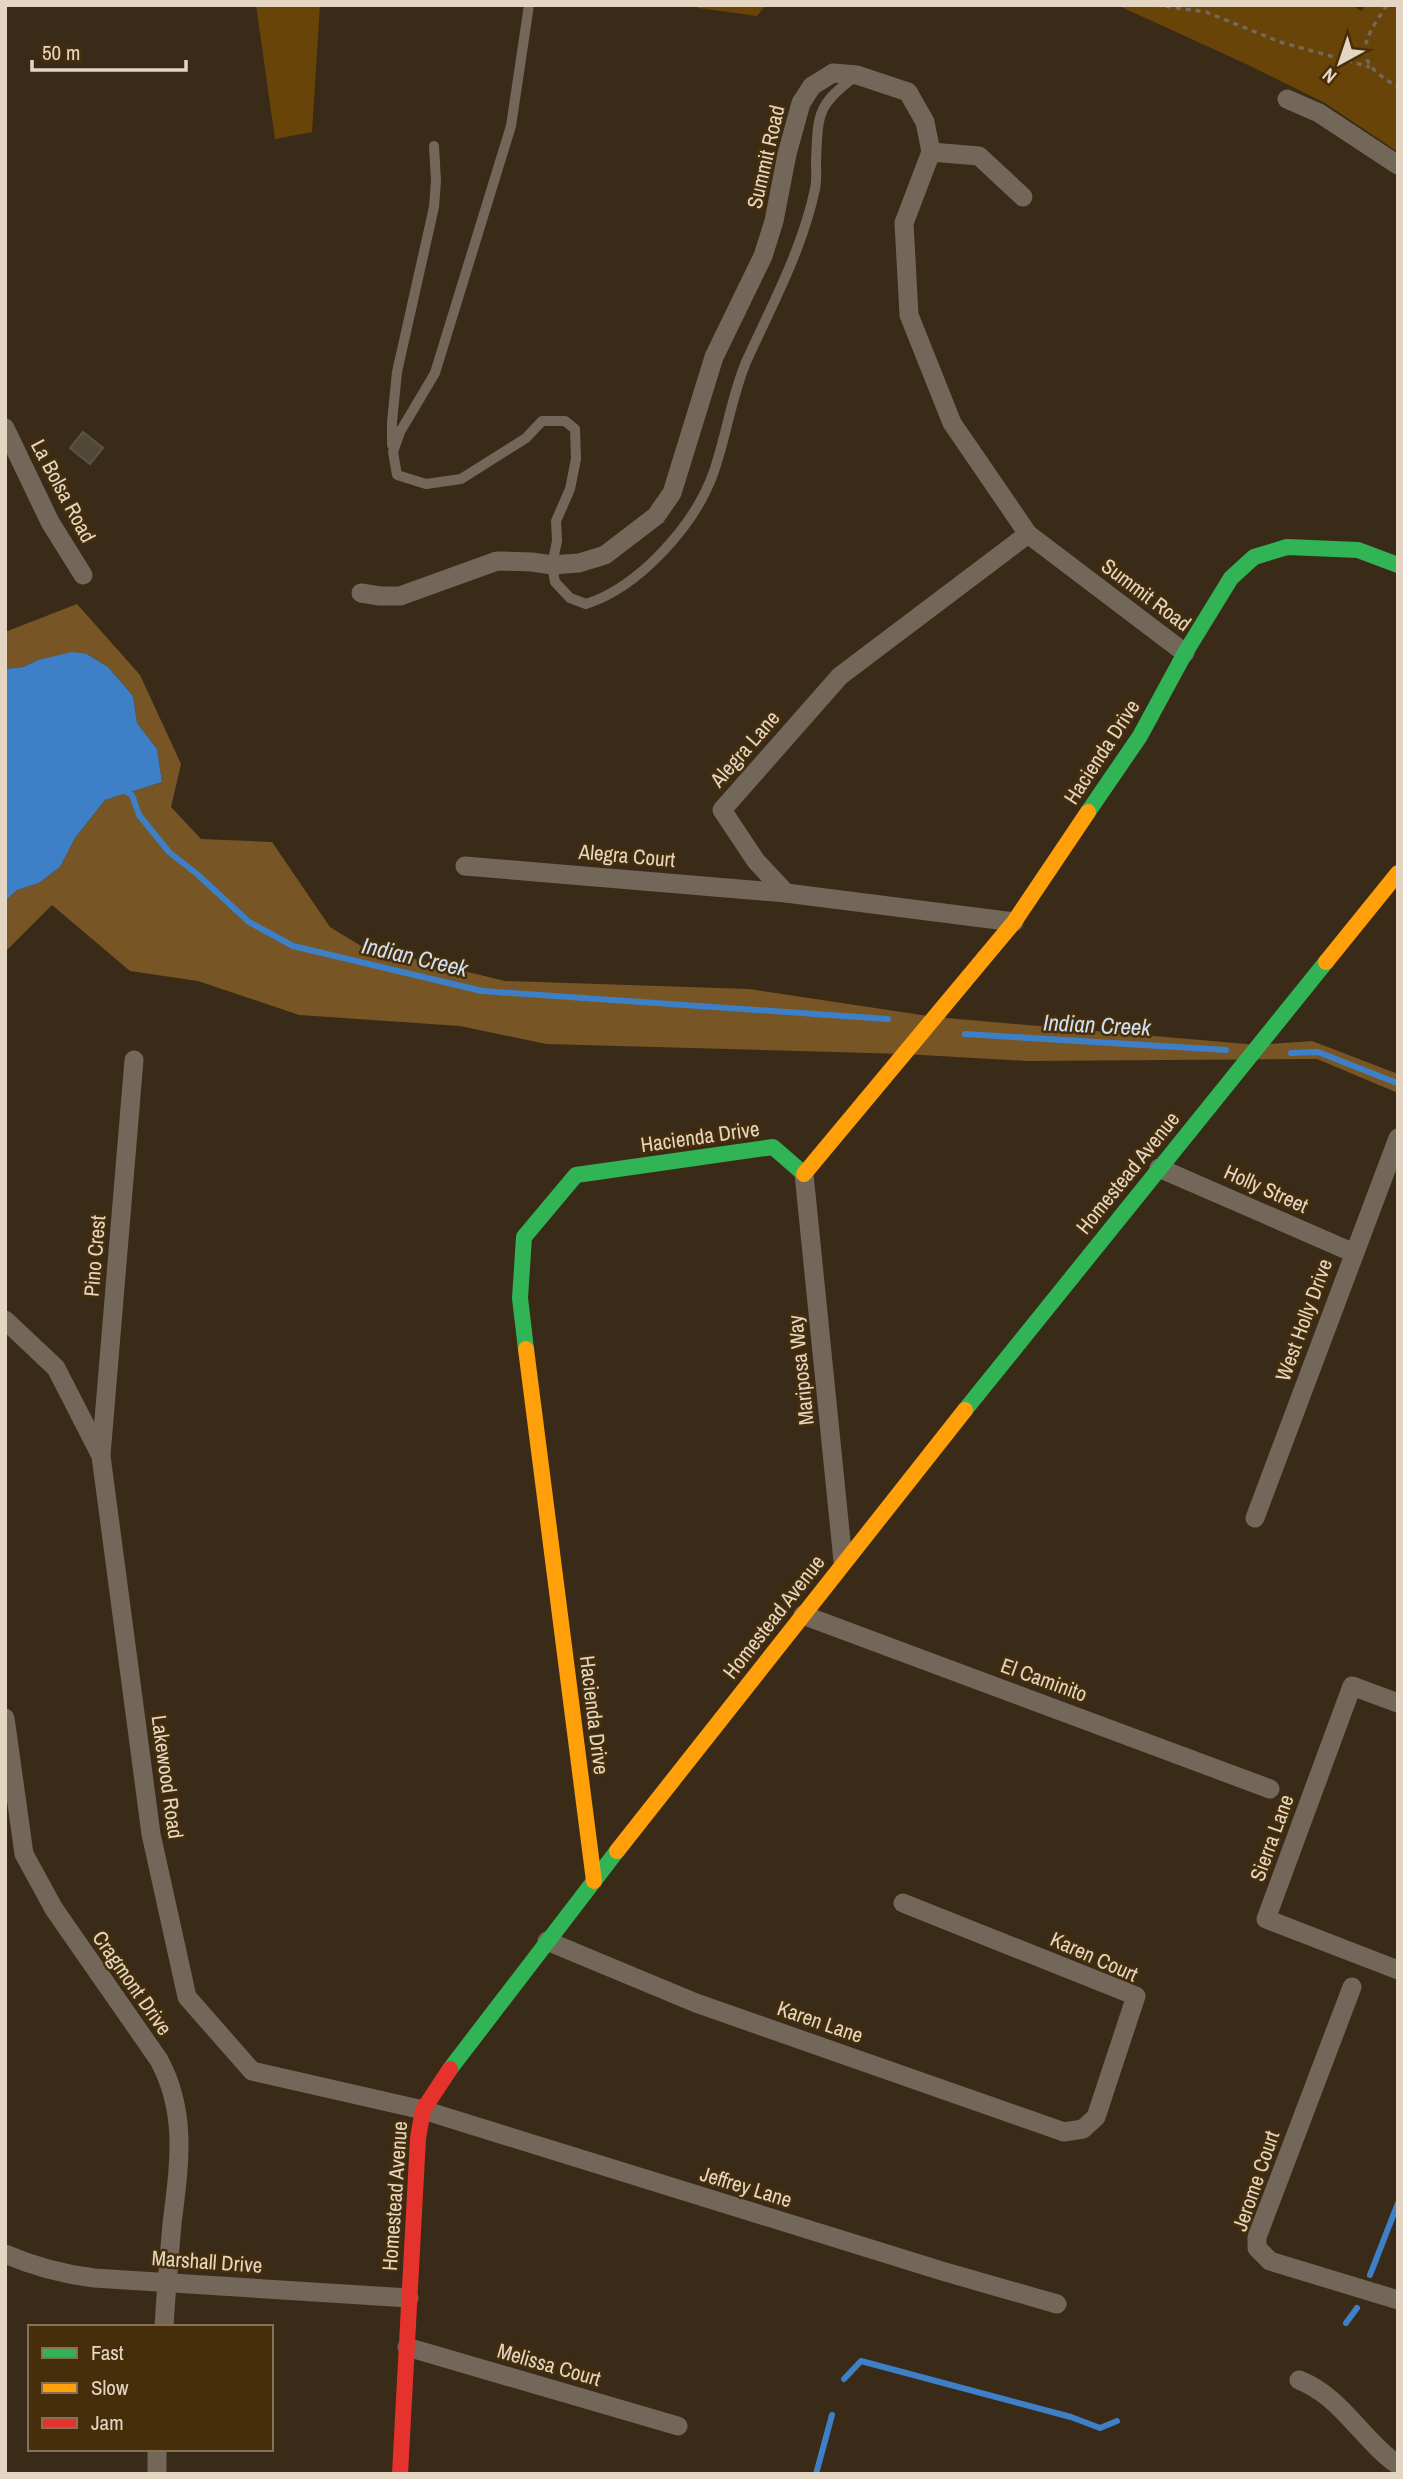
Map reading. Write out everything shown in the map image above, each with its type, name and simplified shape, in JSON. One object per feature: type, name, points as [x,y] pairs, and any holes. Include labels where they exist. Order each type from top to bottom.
[{"type":"street","name":"Summit Road","points":[[361,593],[400,596],[497,561],[552,565],[579,563],[605,555],[656,516],[672,493],[714,357],[763,256],[774,221],[787,154],[801,103],[812,86],[833,73],[857,75],[908,92],[925,122],[931,152],[904,223],[909,315],[952,423],[1028,534],[1185,653]]},
{"type":"street","points":[[1287,99],[1319,113],[1398,165]]},
{"type":"street","points":[[931,152],[979,156],[1023,197]]},
{"type":"street","name":"La Bolsa Road","points":[[5,428],[50,522],[83,575]]},
{"type":"street","name":"Alegra Lane","points":[[786,892],[756,861],[722,810],[840,676],[1028,534]]},
{"type":"street","name":"Hacienda Drive","points":[[594,1881],[520,1298],[524,1237],[576,1175],[773,1147],[804,1174],[1014,922],[1140,736],[1185,653],[1231,578],[1254,557],[1287,547],[1358,550],[1398,565]]},
{"type":"street","name":"Alegra Court","points":[[465,866],[786,892]]},
{"type":"street","name":"Homestead Avenue","points":[[400,2474],[416,2152],[423,2110],[437,2086],[843,1562],[1398,873]]},
{"type":"street","points":[[786,892],[1014,922]]},
{"type":"street","name":"Pino Crest","points":[[101,1456],[134,1060]]},
{"type":"street","name":"West Holly Drive","points":[[1255,1518],[1398,1138]]},
{"type":"street","name":"Holly Street","points":[[1159,1168],[1354,1252]]},
{"type":"street","name":"Mariposa Way","points":[[804,1174],[843,1562]]},
{"type":"street","name":"Lakewood Road","points":[[5,1320],[56,1368],[101,1456],[151,1834],[187,1997],[252,2071],[423,2110]]},
{"type":"street","name":"El Caminito","points":[[803,1615],[1269,1789]]},
{"type":"street","name":"Sierra Lane","points":[[1398,1703],[1352,1686],[1266,1919],[1398,1970]]},
{"type":"street","name":"Cragmont Drive","points":[[5,1718],[24,1854],[54,1909],[159,2060],[175,2098],[180,2155],[164,2325]]},
{"type":"street","name":"Karen Court","points":[[904,1903],[1136,1996],[1096,2118],[1083,2129]]},
{"type":"street","name":"Karen Lane","points":[[547,1941],[696,2003],[1064,2132],[1083,2129]]},
{"type":"street","name":"Jerome Court","points":[[1352,1987],[1256,2237],[1257,2248],[1270,2261],[1398,2300]]},
{"type":"street","name":"Jeffrey Lane","points":[[423,2110],[1056,2304]]},
{"type":"street","name":"Marshall Drive","points":[[5,2254],[32,2266],[62,2274],[409,2298]]},
{"type":"street","name":"Melissa Court","points":[[407,2347],[678,2426]]},
{"type":"street","points":[[1299,2380],[1317,2387],[1336,2403],[1383,2455],[1398,2465]]},
{"type":"street","points":[[157,2451],[157,2474]]},
{"type":"lane","points":[[393,452],[400,432],[435,373],[478,226],[511,126],[529,5]]},
{"type":"lane","points":[[435,146],[434,207],[397,372],[392,422],[397,475],[426,484],[461,479],[526,438],[542,421],[565,421],[575,429],[576,460],[570,489],[556,521],[557,541],[552,565],[555,582],[570,598],[586,604],[606,598],[642,573],[694,511],[713,476],[745,364],[791,266],[816,187],[819,115],[835,91],[857,75]]},
{"type":"path","points":[[1156,5],[1206,12],[1279,42],[1370,66]]},
{"type":"path","points":[[1387,5],[1365,41],[1365,52],[1370,66],[1383,79],[1398,87]]},
{"type":"shaded area","points":[[256,5],[320,5],[312,132],[275,139]]},
{"type":"shaded area","points":[[694,5],[766,5],[757,16]]},
{"type":"shaded area","points":[[1117,5],[1351,5],[1362,11],[1365,5],[1398,5],[1398,152],[1325,103]]},
{"type":"shaded area","points":[[77,604],[140,675],[181,764],[171,807],[201,839],[272,842],[330,927],[361,946],[505,981],[749,989],[935,1017],[1258,1045],[1312,1041],[1398,1074],[1398,1093],[1317,1059],[1028,1061],[904,1054],[546,1044],[460,1026],[299,1015],[198,981],[130,971],[52,905],[5,952],[5,901],[17,890],[39,883],[60,867],[75,838],[105,800],[162,782],[157,749],[137,723],[133,696],[108,667],[87,654],[38,660],[23,667],[5,669],[5,632]]},
{"type":"water","points":[[72,652],[87,654],[108,667],[133,696],[137,723],[157,749],[162,782],[105,800],[75,838],[60,867],[39,883],[17,890],[5,901],[5,669],[23,667],[38,660]]},
{"type":"building","points":[[83,432],[103,448],[90,464],[70,448]]},
{"type":"waterway","name":"Indian Creek","points":[[123,790],[132,795],[139,815],[169,852],[249,922],[293,946],[482,991],[888,1019]]},
{"type":"waterway","name":"Indian Creek","points":[[965,1034],[1226,1050]]},
{"type":"waterway","name":"Indian Creek","points":[[1291,1053],[1318,1052],[1397,1083]]},
{"type":"waterway","points":[[1370,2275],[1398,2203]]},
{"type":"waterway","points":[[1346,2323],[1357,2308]]},
{"type":"waterway","points":[[844,2379],[861,2361],[1071,2417],[1100,2428],[1117,2421]]},
{"type":"waterway","points":[[816,2474],[832,2415]]},
{"type":"traffic: fast","points":[[1088,812],[1140,736],[1185,653],[1231,578],[1254,557],[1287,547],[1358,550],[1398,565]]},
{"type":"traffic: fast","points":[[965,1410],[1326,962]]},
{"type":"traffic: fast","points":[[526,1349],[520,1298],[524,1237],[576,1175],[773,1147],[804,1174]]},
{"type":"traffic: fast","points":[[450,2069],[617,1851]]},
{"type":"traffic: slow","points":[[804,1174],[1014,922],[1088,812]]},
{"type":"traffic: slow","points":[[1326,962],[1398,873]]},
{"type":"traffic: slow","points":[[526,1349],[594,1881]]},
{"type":"traffic: slow","points":[[617,1851],[965,1410]]},
{"type":"traffic: jam","points":[[400,2474],[418,2138],[423,2110],[450,2069]]}]
